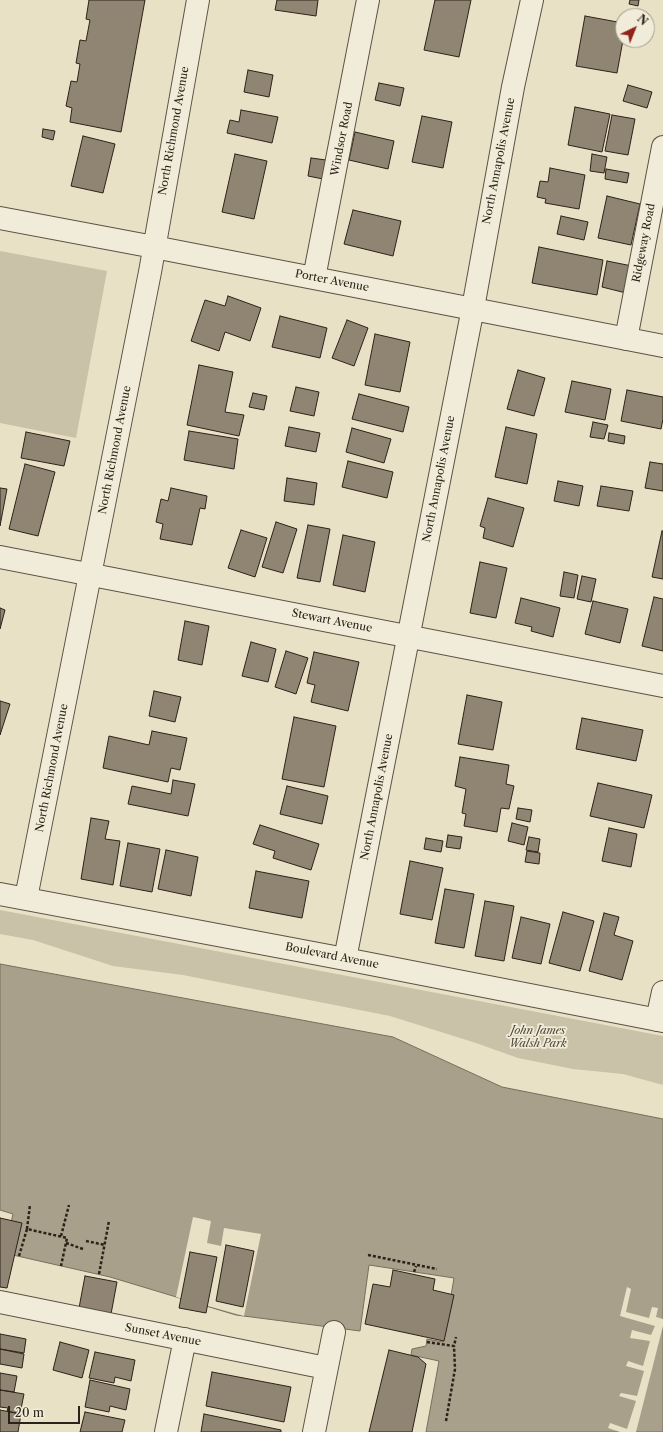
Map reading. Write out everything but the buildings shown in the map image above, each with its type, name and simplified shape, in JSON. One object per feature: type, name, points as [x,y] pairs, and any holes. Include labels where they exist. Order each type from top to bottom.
[{"type":"street","name":"North Richmond Avenue","points":[[26,898],[154,247],[198,0]]},
{"type":"street","name":"Windsor Road","points":[[314,278],[368,0]]},
{"type":"street","name":"North Annapolis Avenue","points":[[345,959],[472,308],[511,95],[532,0]]},
{"type":"street","name":"Ridgeway Road","points":[[626,339],[663,147]]},
{"type":"street","name":"Porter Avenue","points":[[0,218],[663,346]]},
{"type":"street","name":"Stewart Avenue","points":[[0,557],[663,686]]},
{"type":"street","name":"Boulevard Avenue","points":[[0,894],[345,959],[660,1021]]},
{"type":"street","points":[[660,1021],[663,992]]},
{"type":"street","name":"Sunset Avenue","points":[[0,1302],[326,1368]]},
{"type":"street","points":[[314,1432],[334,1332]]},
{"type":"street","points":[[166,1432],[185,1339]]},
{"type":"path","points":[[19,1256],[27,1229],[30,1205]]},
{"type":"path","points":[[62,1236],[69,1205]]},
{"type":"path","points":[[99,1274],[109,1221]]},
{"type":"path","points":[[27,1229],[67,1238],[60,1266]]},
{"type":"path","points":[[86,1241],[105,1245]]},
{"type":"path","points":[[66,1243],[83,1249]]},
{"type":"path","points":[[368,1255],[437,1270]]},
{"type":"path","points":[[414,1272],[416,1266]]},
{"type":"path","points":[[446,1421],[455,1369],[454,1346],[456,1337]]},
{"type":"path","points":[[427,1342],[454,1346]]},
{"type":"green space","points":[[0,251],[107,271],[76,438],[0,423]]},
{"type":"green space","name":"John James Walsh Park","points":[[0,910],[663,1036],[663,1085],[623,1074],[573,1069],[518,1058],[390,1016],[183,975],[113,966],[33,940],[0,934]]},
{"type":"shaded area","points":[[0,964],[393,1037],[502,1087],[663,1119],[663,1432],[426,1432],[439,1361],[411,1355],[412,1349],[426,1346],[427,1339],[443,1342],[454,1278],[369,1265],[360,1331],[236,1315],[110,1277],[4,1253],[13,1214],[0,1210]]},
{"type":"pier","points":[[193,1217],[211,1221],[207,1243],[221,1246],[224,1228],[261,1234],[244,1316],[176,1297]]},
{"type":"pier","points":[[627,1287],[631,1289],[626,1312],[649,1318],[652,1307],[658,1308],[656,1317],[663,1319],[663,1326],[636,1432],[620,1432],[608,1428],[610,1423],[627,1429],[636,1401],[619,1396],[621,1393],[637,1396],[644,1371],[626,1366],[628,1361],[643,1366],[650,1341],[630,1338],[632,1330],[651,1335],[655,1326],[620,1316]]}]
